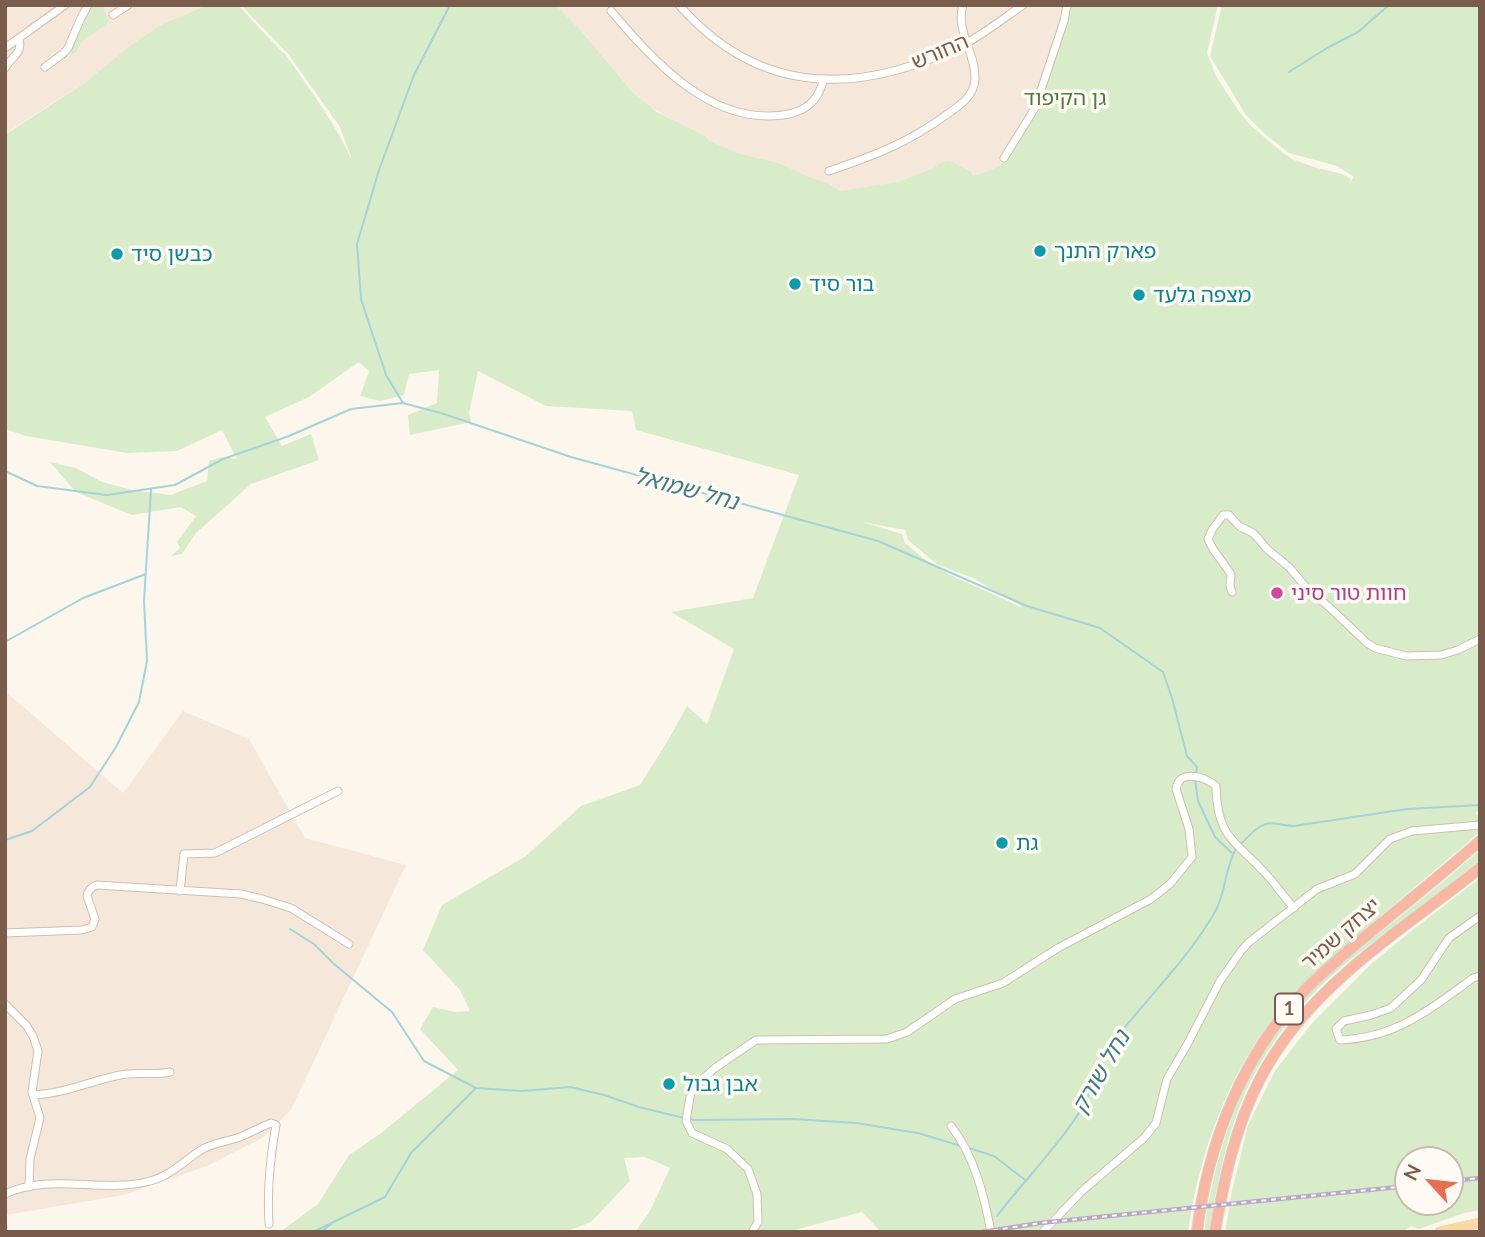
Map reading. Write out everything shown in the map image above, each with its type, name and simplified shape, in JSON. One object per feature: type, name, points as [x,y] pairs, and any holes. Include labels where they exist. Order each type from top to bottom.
[{"type":"highway","name":"יצחק שמיר","points":[[1197,1232],[1217,1143],[1237,1089],[1258,1050],[1304,991],[1476,845]]},
{"type":"highway","name":"יצחק שמיר","points":[[1215,1232],[1242,1121],[1259,1081],[1287,1034],[1312,1004],[1342,975],[1480,868]]},
{"type":"main road","points":[[1440,1232],[1480,1223]]},
{"type":"street","points":[[5,48],[65,5]]},
{"type":"street","points":[[45,67],[68,48],[80,18],[89,5]]},
{"type":"street","points":[[113,15],[128,5]]},
{"type":"street","name":"החורש","points":[[679,5],[700,28],[747,61],[791,75],[824,79],[870,76],[916,64],[967,43],[1023,5]]},
{"type":"street","points":[[829,171],[897,146],[928,128],[971,94],[975,78],[961,23],[963,5]]},
{"type":"street","points":[[1004,158],[1035,108],[1065,21],[1067,5]]},
{"type":"street","points":[[611,11],[651,56],[685,85],[700,96],[744,115],[776,116],[801,111],[816,99],[824,79]]},
{"type":"street","points":[[5,68],[18,54],[19,38]]},
{"type":"street","points":[[1231,592],[1231,574],[1208,540],[1223,515],[1229,515],[1239,526],[1253,533],[1310,592],[1375,648],[1406,656],[1441,654],[1458,650],[1480,639]]},
{"type":"street","points":[[752,1232],[758,1222],[757,1194],[748,1169],[727,1149],[692,1133],[686,1121],[691,1091],[698,1083],[756,1040],[887,1039],[907,1032],[955,999],[1003,983],[1058,948],[1151,899],[1170,884],[1192,858],[1189,829],[1176,789],[1180,779],[1201,776],[1216,786],[1220,816],[1229,837],[1265,873],[1294,908]]},
{"type":"street","points":[[180,891],[184,854],[215,853],[338,791]]},
{"type":"street","points":[[1043,1232],[1082,1191],[1144,1138],[1156,1122],[1167,1079],[1224,973],[1248,943],[1317,889],[1355,874],[1390,839],[1412,831],[1480,825]]},
{"type":"street","points":[[5,933],[82,930],[92,927],[95,919],[87,896],[93,886],[97,885],[241,894],[291,908],[349,944]]},
{"type":"street","points":[[1480,916],[1449,938],[1422,980],[1391,1008],[1344,1021],[1336,1029],[1340,1040],[1410,1022],[1473,978],[1480,976]]},
{"type":"street","points":[[5,1004],[26,1025],[37,1044],[32,1084],[40,1118],[30,1158],[29,1187]]},
{"type":"street","points":[[33,1095],[47,1095],[121,1074],[170,1072]]},
{"type":"street","points":[[5,1194],[41,1185],[136,1184],[151,1181],[179,1167],[202,1149],[275,1123],[268,1203],[269,1224]]},
{"type":"street","points":[[951,1126],[964,1142],[986,1203],[991,1232]]},
{"type":"shaded area","points":[[5,5],[226,5],[183,19],[5,134]]},
{"type":"shaded area","points":[[544,5],[1135,5],[1098,113],[953,194],[820,207],[625,92]]},
{"type":"shaded area","points":[[5,691],[123,793],[183,711],[249,739],[305,838],[406,865],[291,1110],[264,1137],[207,1166],[124,1195],[5,1215]]},
{"type":"green space","points":[[93,5],[102,5],[109,22],[80,43],[77,51],[71,55],[70,51]]},
{"type":"green space","name":"גן הקיפוד","points":[[208,5],[238,5],[285,54],[330,120],[353,163],[340,127],[289,55],[241,5],[559,5],[558,8],[633,93],[657,112],[705,136],[709,141],[737,153],[778,163],[840,191],[899,182],[942,162],[950,161],[971,172],[973,176],[1001,165],[1039,106],[1070,5],[1218,5],[1207,53],[1216,76],[1240,113],[1283,153],[1294,160],[1342,174],[1351,179],[1349,184],[1354,177],[1337,166],[1289,153],[1246,115],[1210,56],[1222,5],[1480,5],[1480,810],[1475,813],[1480,817],[1480,832],[1316,971],[1270,1021],[1252,1048],[1222,1106],[1201,1168],[1188,1232],[881,1232],[862,1212],[787,1232],[635,1232],[650,1211],[670,1168],[645,1157],[624,1158],[630,1181],[591,1222],[565,1232],[280,1232],[318,1204],[349,1155],[380,1134],[458,1070],[420,1029],[433,1007],[455,1012],[470,1011],[460,990],[423,950],[442,905],[526,856],[581,806],[640,785],[687,706],[707,724],[734,649],[671,612],[753,598],[799,475],[636,430],[632,411],[546,406],[478,371],[469,413],[471,422],[410,435],[408,415],[437,403],[439,370],[409,374],[404,395],[380,401],[360,396],[369,371],[359,362],[309,397],[265,417],[282,446],[311,434],[319,460],[251,484],[196,533],[182,554],[171,556],[180,548],[177,542],[196,516],[181,507],[132,515],[76,492],[50,462],[76,468],[102,482],[132,490],[171,495],[207,481],[209,461],[222,457],[237,459],[222,430],[177,451],[127,453],[26,436],[5,429],[5,135],[86,82],[161,25]],"holes":[[[862,522],[905,530],[908,540],[938,565],[973,578],[1021,607],[948,574],[905,543],[902,534]]]},
{"type":"green space","points":[[1480,850],[1480,860],[1333,974],[1312,994],[1278,1036],[1243,1098],[1222,1164],[1209,1232],[1204,1232],[1215,1172],[1233,1114],[1245,1086],[1276,1033],[1331,972]]},
{"type":"green space","points":[[1480,878],[1480,1210],[1464,1213],[1464,1146],[1394,1146],[1394,1216],[1456,1216],[1419,1229],[1411,1226],[1403,1232],[1225,1232],[1248,1125],[1275,1071],[1312,1023],[1371,964]]},
{"type":"waterway","points":[[403,403],[386,375],[361,299],[357,244],[379,170],[414,75],[450,5]]},
{"type":"waterway","points":[[1289,72],[1358,32],[1389,5]]},
{"type":"waterway","name":"נחל שמואל","points":[[5,471],[37,486],[107,495],[175,485],[223,459],[289,436],[351,409],[403,403],[571,457],[878,541],[1027,606],[1100,628],[1163,672],[1187,756],[1197,767],[1196,774]]},
{"type":"waterway","points":[[5,840],[32,831],[90,787],[116,747],[139,702],[147,661],[144,601],[151,490]]},
{"type":"waterway","points":[[5,642],[83,598],[146,574]]},
{"type":"waterway","name":"נחל שמואל","points":[[1195,780],[1198,801],[1215,837],[1233,854]]},
{"type":"waterway","name":"נחל שורק","points":[[1240,845],[1256,829],[1271,823],[1294,826],[1407,809],[1480,805]]},
{"type":"waterway","name":"נחל שורק","points":[[997,1216],[1077,1116],[1108,1052],[1121,1032],[1206,927],[1219,903],[1236,849]]},
{"type":"waterway","points":[[290,929],[314,944],[392,1012],[424,1061],[476,1088],[522,1091],[570,1087],[684,1118]]},
{"type":"waterway","points":[[313,1232],[385,1197],[411,1153],[476,1088]]},
{"type":"waterway","points":[[689,1119],[793,1119],[856,1123],[918,1133],[961,1146]]},
{"type":"waterway","points":[[969,1148],[994,1156],[1025,1180]]},
{"type":"waterway","points":[[321,1232],[331,1224]]},
{"type":"railway","points":[[1464,1180],[1480,1178]]},
{"type":"railway","points":[[983,1232],[1040,1223],[1394,1187]]},
{"type":"place","name":"פארק התנך","points":[[1040,251]]},
{"type":"place","name":"כבשן סיד","points":[[117,254]]},
{"type":"place","name":"בור סיד","points":[[795,284]]},
{"type":"place","name":"מצפה גלעד","points":[[1139,295]]},
{"type":"place","name":"חוות טור סיני","points":[[1277,593]]},
{"type":"place","name":"גת","points":[[1002,843]]},
{"type":"place","name":"אבן גבול","points":[[669,1084]]}]
